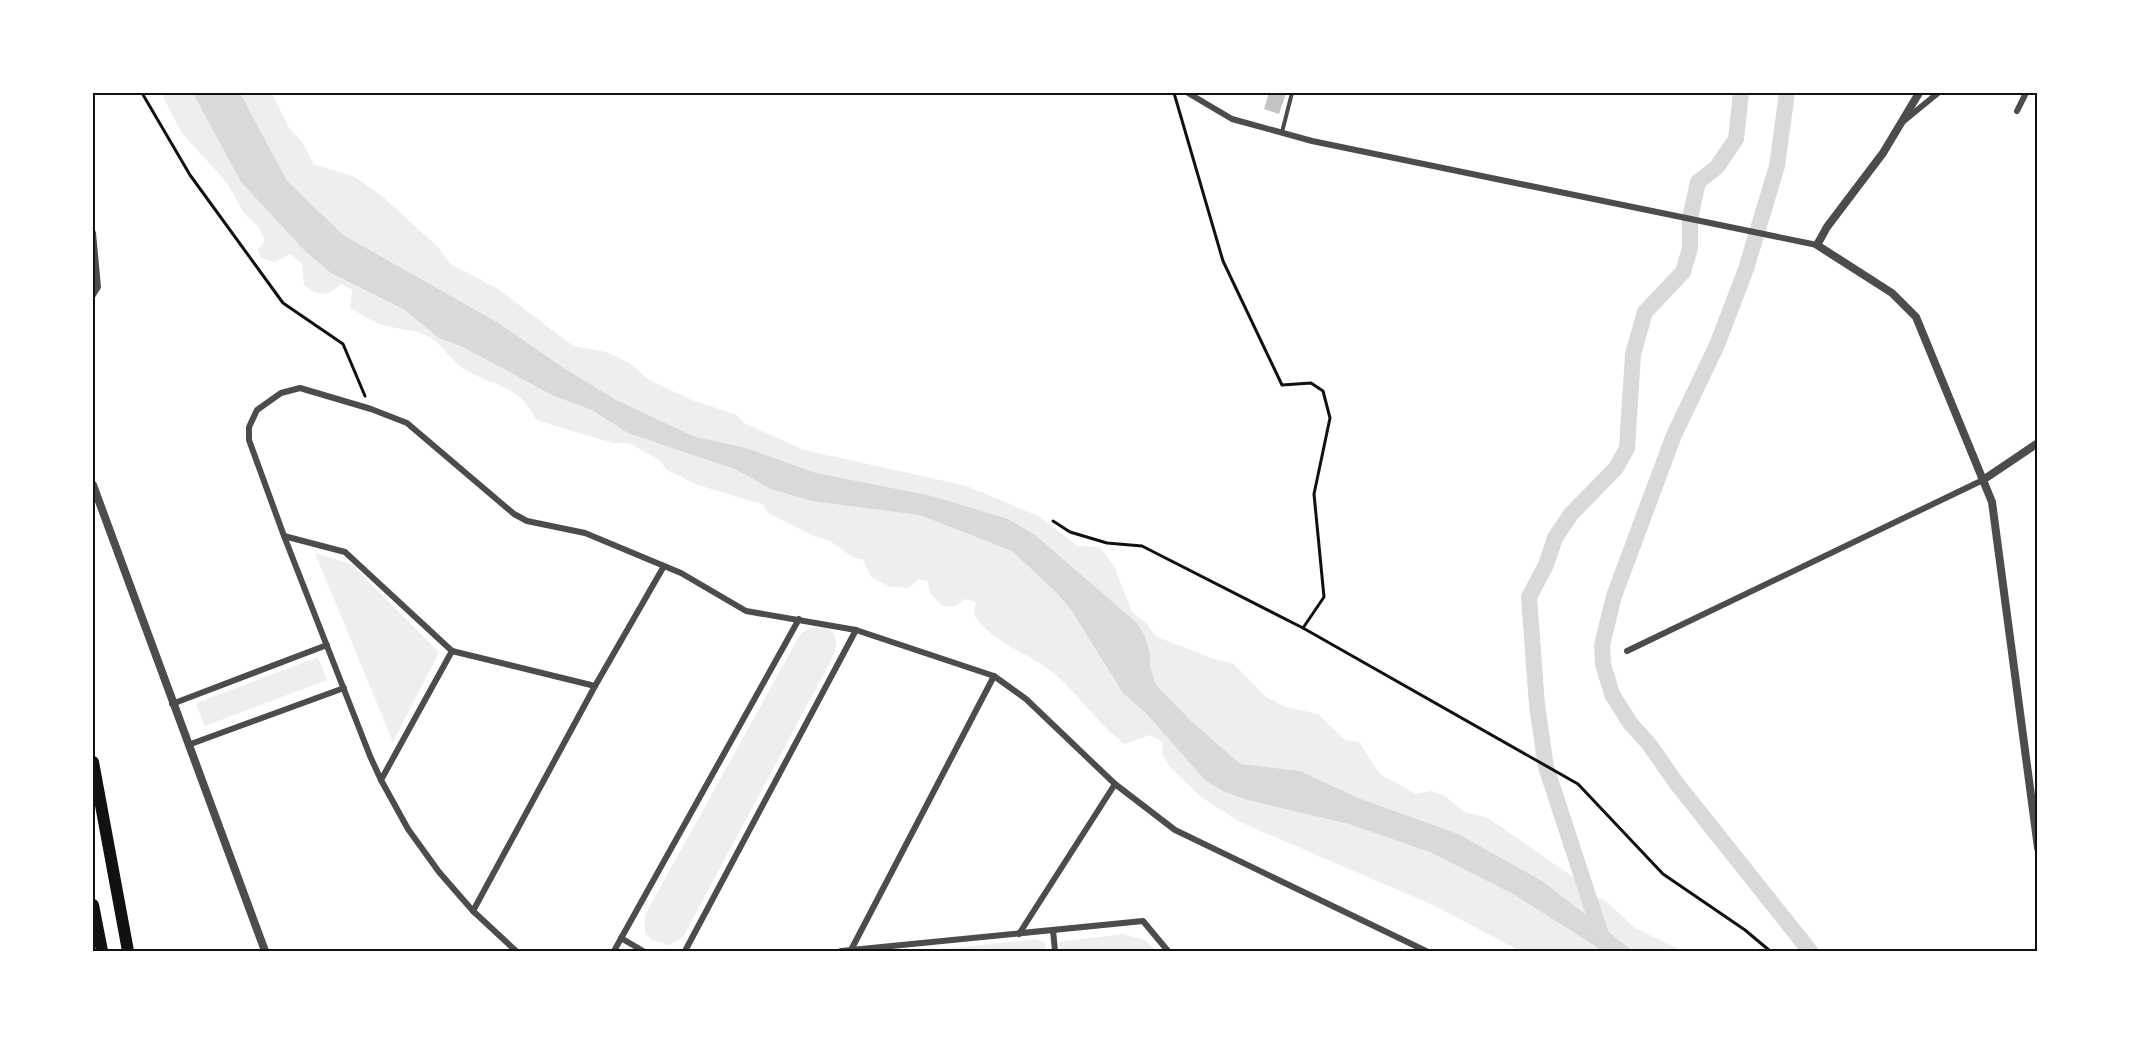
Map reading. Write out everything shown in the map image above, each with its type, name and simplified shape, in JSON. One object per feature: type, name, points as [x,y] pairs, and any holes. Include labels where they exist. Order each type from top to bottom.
[{"type":"highway","points":[[93,762],[128,951]]},
{"type":"highway","points":[[93,905],[102,951]]},
{"type":"street","points":[[1188,93],[1232,119],[1282,132],[1817,244],[1892,293],[1916,317],[1992,502],[2038,848]]},
{"type":"street","points":[[1817,244],[1905,120],[1919,93]]},
{"type":"street","points":[[1905,120],[1938,93]]},
{"type":"street","points":[[2017,111],[2026,93]]},
{"type":"street","points":[[93,233],[98,286],[93,295]]},
{"type":"street","points":[[516,951],[473,911],[424,852],[381,780],[370,756],[249,440],[249,427],[257,410],[268,400],[300,388],[371,409],[407,423],[514,514],[527,521],[585,533],[698,581],[746,611],[856,630],[994,676],[1026,699],[1115,784],[1175,830],[1425,951]]},
{"type":"street","points":[[1627,651],[1983,480],[2038,443]]},
{"type":"street","points":[[93,485],[172,705],[265,951]]},
{"type":"street","points":[[284,536],[345,552],[452,651],[595,686]]},
{"type":"street","points":[[473,911],[595,686],[664,566]]},
{"type":"street","points":[[614,951],[799,619]]},
{"type":"street","points":[[685,951],[856,630]]},
{"type":"street","points":[[172,705],[327,645]]},
{"type":"street","points":[[381,780],[452,651]]},
{"type":"street","points":[[851,950],[994,676]]},
{"type":"street","points":[[188,745],[344,688]]},
{"type":"street","points":[[1019,934],[1115,784]]},
{"type":"street","points":[[842,951],[1143,921],[1168,951]]},
{"type":"street","points":[[1053,930],[1055,951]]},
{"type":"street","points":[[621,938],[643,951]]},
{"type":"lane","points":[[1282,132],[1292,93]]},
{"type":"path","points":[[142,93],[190,175],[283,303],[344,344],[371,409]]},
{"type":"path","points":[[1174,93],[1223,261],[1282,385],[1311,382],[1323,391],[1330,418],[1314,494],[1324,597],[1303,628]]},
{"type":"path","points":[[1053,522],[1070,532],[1107,543],[1142,546],[1303,628],[1578,784],[1663,874],[1745,930],[1770,951]]},
{"type":"shaded area","points":[[164,93],[272,93],[289,128],[302,142],[314,164],[355,177],[383,197],[439,248],[450,264],[498,289],[573,346],[607,352],[628,362],[649,380],[692,400],[737,415],[744,423],[804,450],[967,486],[1038,516],[1078,546],[1100,547],[1114,566],[1132,612],[1147,624],[1155,636],[1211,658],[1234,664],[1266,697],[1286,707],[1318,714],[1345,740],[1359,742],[1380,774],[1416,794],[1431,791],[1445,796],[1464,812],[1488,818],[1579,881],[1594,896],[1606,901],[1635,928],[1683,951],[1520,951],[1435,906],[1240,822],[1201,797],[1170,767],[1162,754],[1163,742],[1150,735],[1125,744],[1106,728],[1056,675],[991,634],[974,615],[976,602],[965,599],[954,607],[942,606],[930,593],[928,582],[919,579],[908,588],[890,587],[871,577],[863,559],[854,558],[830,541],[812,535],[768,513],[762,504],[698,485],[667,470],[659,460],[629,443],[613,443],[536,420],[522,399],[464,369],[431,338],[414,331],[378,323],[350,308],[352,290],[342,284],[327,294],[313,292],[304,285],[302,264],[290,254],[275,262],[261,258],[258,249],[265,241],[258,226],[244,213],[227,183],[182,133],[164,99]]},
{"type":"shaded area","points":[[193,93],[240,93],[287,181],[343,235],[500,324],[565,369],[616,400],[695,437],[746,448],[816,473],[932,496],[1008,519],[1035,535],[1138,624],[1150,653],[1150,667],[1156,685],[1190,720],[1240,764],[1300,771],[1358,798],[1458,834],[1542,881],[1633,951],[1603,951],[1515,895],[1430,852],[1349,824],[1248,800],[1225,792],[1206,781],[1145,712],[1123,693],[1072,611],[1057,593],[1012,551],[920,515],[812,501],[771,489],[735,469],[628,433],[592,410],[552,395],[463,347],[439,338],[405,310],[331,273],[306,252],[241,182]]},
{"type":"shaded area","points":[[315,553],[351,564],[439,652],[393,742]]},
{"type":"shaded area","points":[[814,627],[830,629],[836,638],[836,648],[827,668],[683,937],[668,945],[652,940],[645,934],[645,915],[801,633]]},
{"type":"shaded area","points":[[318,657],[327,680],[205,726],[196,703]]},
{"type":"shaded area","points":[[1123,934],[1145,940],[1157,951],[1061,951],[1059,942]]},
{"type":"shaded area","points":[[1036,939],[1045,943],[1046,951],[924,951]]},
{"type":"building","points":[[1269,93],[1286,93],[1279,114],[1264,109]]},
{"type":"waterway","points":[[1602,938],[1546,767],[1537,705],[1529,597],[1546,565],[1555,538],[1571,514],[1616,468],[1627,448],[1633,354],[1645,312],[1683,272],[1690,248],[1690,218],[1698,182],[1717,167],[1736,139],[1741,93]]},
{"type":"waterway","points":[[1787,93],[1777,166],[1746,269],[1717,345],[1674,435],[1614,596],[1602,645],[1603,664],[1612,694],[1630,723],[1649,744],[1677,784],[1810,951]]}]
